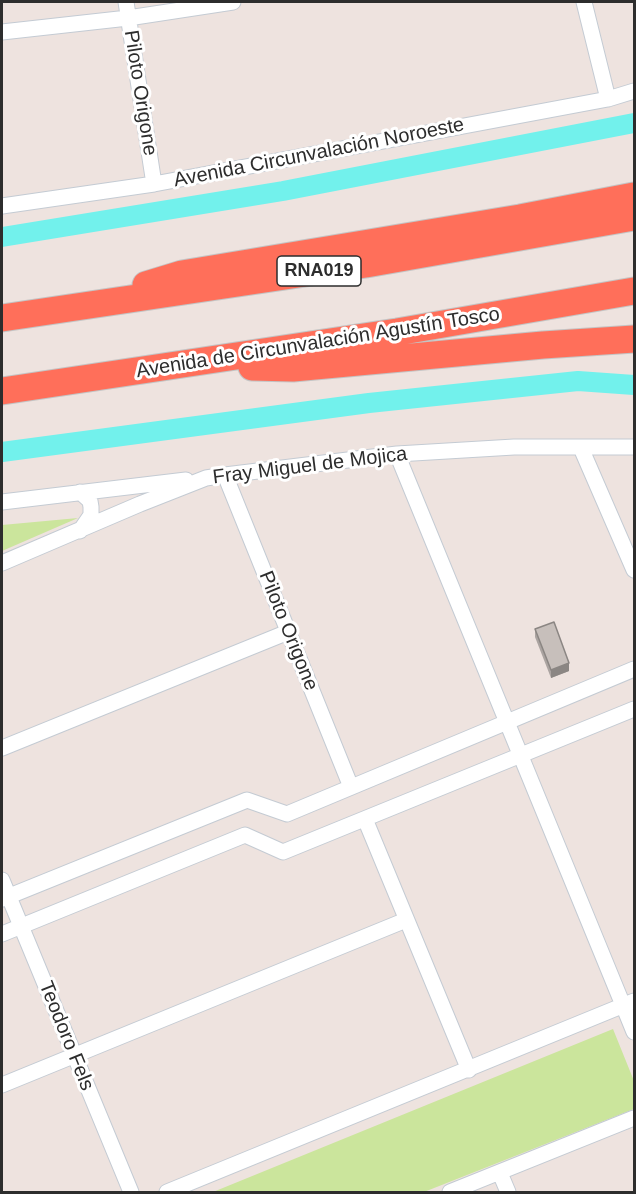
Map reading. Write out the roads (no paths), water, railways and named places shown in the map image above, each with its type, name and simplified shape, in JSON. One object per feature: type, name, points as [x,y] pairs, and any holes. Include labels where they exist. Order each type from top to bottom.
[{"type":"highway","points":[[63,310],[182,274],[509,220],[634,196]]},
{"type":"highway","name":"RNA019","points":[[2,318],[366,264],[634,217]]},
{"type":"highway","name":"Avenida de Circunvalación Agustín Tosco","points":[[2,391],[184,365],[634,291]]},
{"type":"highway","points":[[184,365],[293,368],[634,339]]},
{"type":"street","name":"Piloto Origone","points":[[126,2],[154,184]]},
{"type":"street","points":[[2,32],[128,18],[233,2]]},
{"type":"street","points":[[584,2],[608,99]]},
{"type":"street","name":"Avenida Circunvalación Noroeste","points":[[2,206],[154,184],[608,99],[634,91]]},
{"type":"street","name":"Fray Miguel de Mojica","points":[[2,563],[206,478],[397,454],[514,447],[634,447]]},
{"type":"street","points":[[581,448],[634,570]]},
{"type":"street","points":[[397,454],[520,755],[629,1003],[634,1032]]},
{"type":"street","name":"Piloto Origone","points":[[225,475],[351,787]]},
{"type":"street","points":[[2,502],[206,478]]},
{"type":"street","points":[[80,492],[90,501],[91,507],[91,515],[80,531]]},
{"type":"street","points":[[2,748],[288,632]]},
{"type":"street","points":[[5,898],[247,800],[287,814],[634,669]]},
{"type":"street","points":[[2,934],[245,835],[283,852],[634,709]]},
{"type":"street","points":[[365,819],[469,1070]]},
{"type":"street","name":"Teodoro Fels","points":[[2,880],[5,898],[21,925],[73,1056],[131,1192]]},
{"type":"street","points":[[2,1085],[406,920]]},
{"type":"street","points":[[167,1192],[629,1003]]},
{"type":"street","points":[[450,1192],[634,1118]]},
{"type":"street","points":[[500,1173],[508,1192]]},
{"type":"waterway","points":[[2,237],[283,191],[634,123]]},
{"type":"waterway","points":[[2,452],[369,403],[578,381],[634,385]]}]
